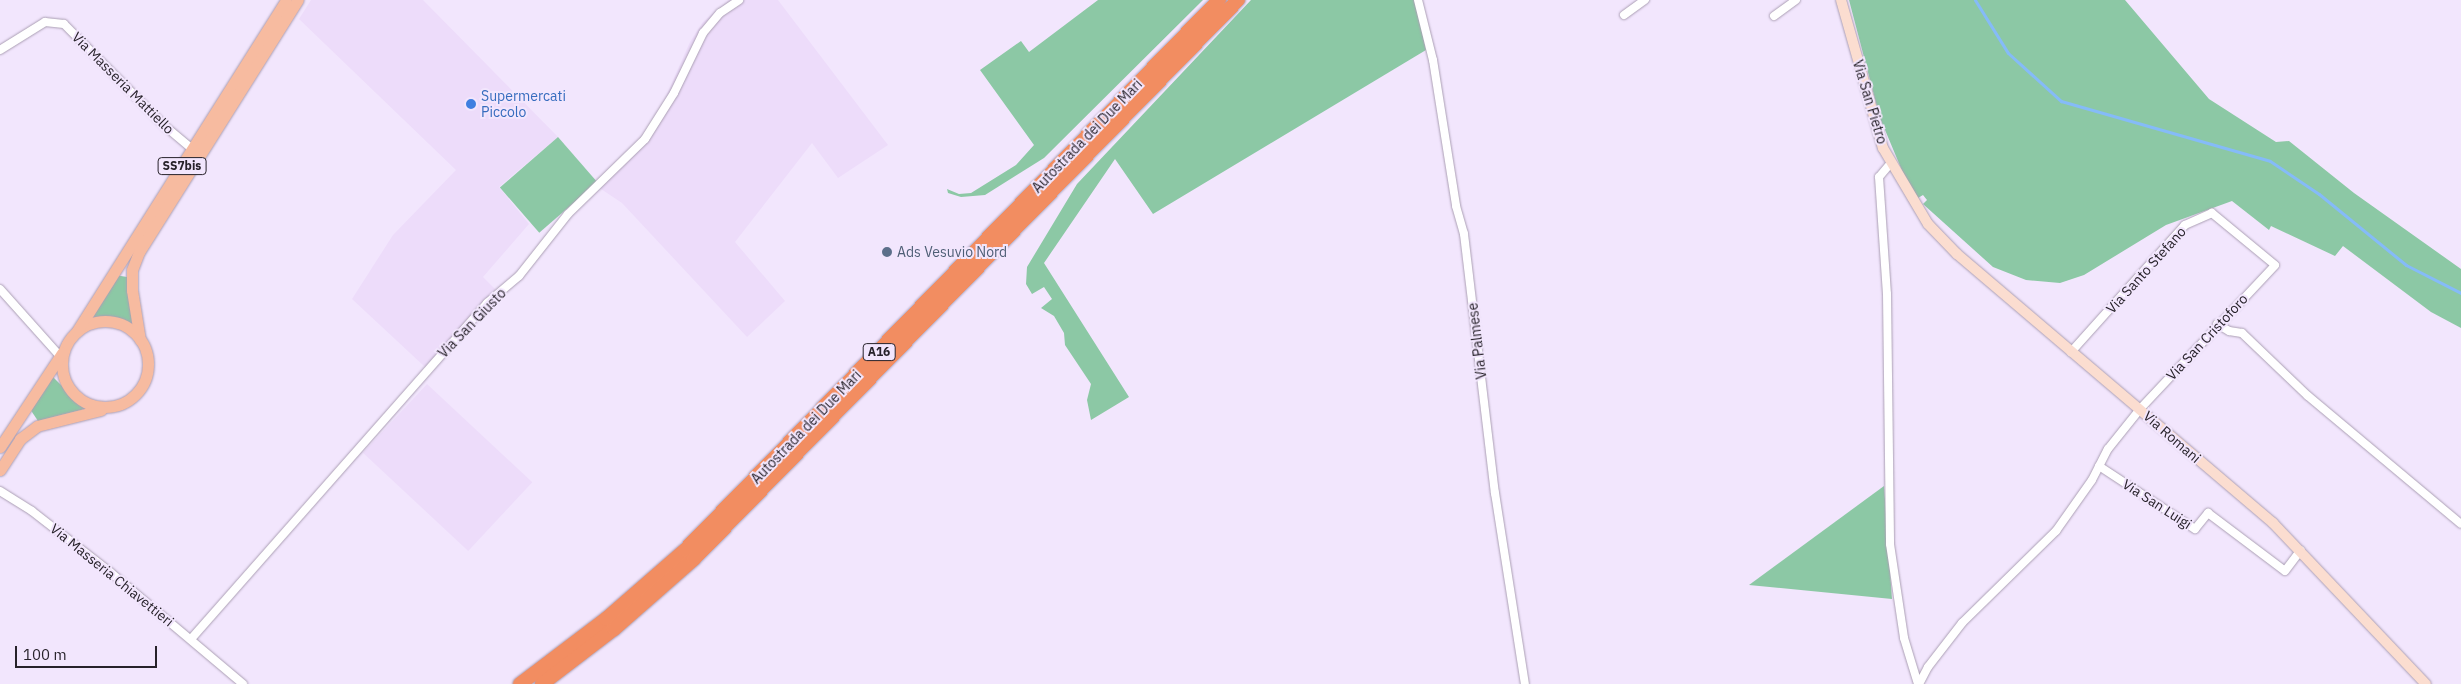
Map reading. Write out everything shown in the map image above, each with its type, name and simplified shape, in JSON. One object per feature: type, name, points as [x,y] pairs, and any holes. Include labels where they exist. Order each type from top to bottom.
[{"type":"highway","name":"Autostrada dei Due Mari","points":[[520,684],[606,619],[685,550],[1220,0]]},
{"type":"highway","name":"Autostrada dei Due Mari","points":[[542,684],[621,623],[694,560],[1238,0]]},
{"type":"main road","name":"SS7bis","points":[[0,446],[77,331],[286,0]]},
{"type":"main road","name":"SS7bis","points":[[0,470],[20,439],[37,426],[118,406],[140,390],[146,378],[148,365],[140,340],[132,290],[132,270],[139,252],[298,0]]},
{"type":"main road","points":[[77,331],[104,322],[118,323],[140,340]]},
{"type":"main road","points":[[61,354],[65,379],[80,400],[92,406],[118,406]]},
{"type":"street","name":"Via San Giusto","points":[[191,639],[487,303],[519,276],[568,214],[645,139],[674,93],[703,33],[720,14],[739,0]]},
{"type":"street","name":"Via Palmese","points":[[1418,0],[1433,60],[1456,206],[1464,234],[1495,493],[1525,684]]},
{"type":"street","points":[[1624,16],[1645,0]]},
{"type":"street","points":[[1774,16],[1796,0]]},
{"type":"street","name":"Via San Pietro","points":[[1841,0],[1866,95],[1890,164],[1910,199]]},
{"type":"street","name":"Via Masseria Mattiello","points":[[0,50],[45,22],[64,24],[166,127],[192,149]]},
{"type":"street","points":[[1890,164],[1879,177],[1888,294],[1890,544],[1904,638],[1918,684]]},
{"type":"street","name":"Via Romani","points":[[1910,199],[1928,224],[1957,254],[2140,409],[2300,550],[2426,684]]},
{"type":"street","name":"Via Santo Stefano","points":[[2071,352],[2185,225],[2212,213],[2275,265]]},
{"type":"street","name":"Via San Cristoforo","points":[[1918,684],[1928,667],[1962,623],[2056,531],[2092,480],[2108,449],[2140,409],[2217,324],[2275,265]]},
{"type":"street","points":[[0,289],[61,354]]},
{"type":"street","points":[[2217,324],[2229,331],[2242,333],[2308,396],[2461,524]]},
{"type":"street","name":"Via San Luigi","points":[[2099,466],[2195,529],[2208,513],[2285,571],[2300,550]]},
{"type":"street","name":"Via Masseria Chiavettieri","points":[[0,491],[32,511],[191,639],[243,684]]},
{"type":"shaded area","points":[[311,0],[423,0],[558,137],[499,187],[529,224],[483,277],[496,290],[425,367],[352,299],[393,235],[456,170],[299,19]]},
{"type":"shaded area","points":[[729,0],[778,0],[888,145],[838,178],[812,143],[735,242],[785,301],[747,337],[622,203],[595,185],[645,132],[658,114],[690,42],[703,22]]},
{"type":"shaded area","points":[[427,384],[532,482],[468,551],[363,453]]},
{"type":"green space","points":[[1098,0],[1203,0],[1044,158],[985,195],[961,197],[948,193],[947,189],[959,194],[971,193],[1016,165],[1034,145],[980,70],[1021,41],[1029,52]]},
{"type":"green space","points":[[1251,0],[1415,0],[1426,50],[1153,214],[1115,159],[1044,263],[1129,397],[1091,420],[1087,400],[1091,384],[1065,345],[1064,333],[1054,316],[1041,308],[1052,299],[1044,287],[1032,294],[1026,284],[1027,267],[1077,184]]},
{"type":"green space","points":[[1849,0],[2125,0],[2209,99],[2276,142],[2289,141],[2354,193],[2461,269],[2461,328],[2431,312],[2343,246],[2335,256],[2271,226],[2269,230],[2232,201],[2166,225],[2084,275],[2060,283],[2026,280],[1993,267],[1923,204],[1927,200],[1923,195],[1918,198],[1906,180],[1880,118]]},
{"type":"green space","points":[[558,137],[597,182],[539,233],[500,188]]},
{"type":"green space","points":[[115,275],[127,277],[135,328],[117,319],[89,320]]},
{"type":"green space","points":[[52,376],[85,409],[38,421],[30,409]]},
{"type":"green space","points":[[1884,486],[1892,599],[1749,585]]},
{"type":"waterway","points":[[1975,0],[2008,53],[2061,101],[2270,161],[2319,194],[2406,265],[2461,293]]},
{"type":"place","name":"Supermercati Piccolo","points":[[471,104]]},
{"type":"place","name":"Ads Vesuvio Nord","points":[[887,252]]}]
